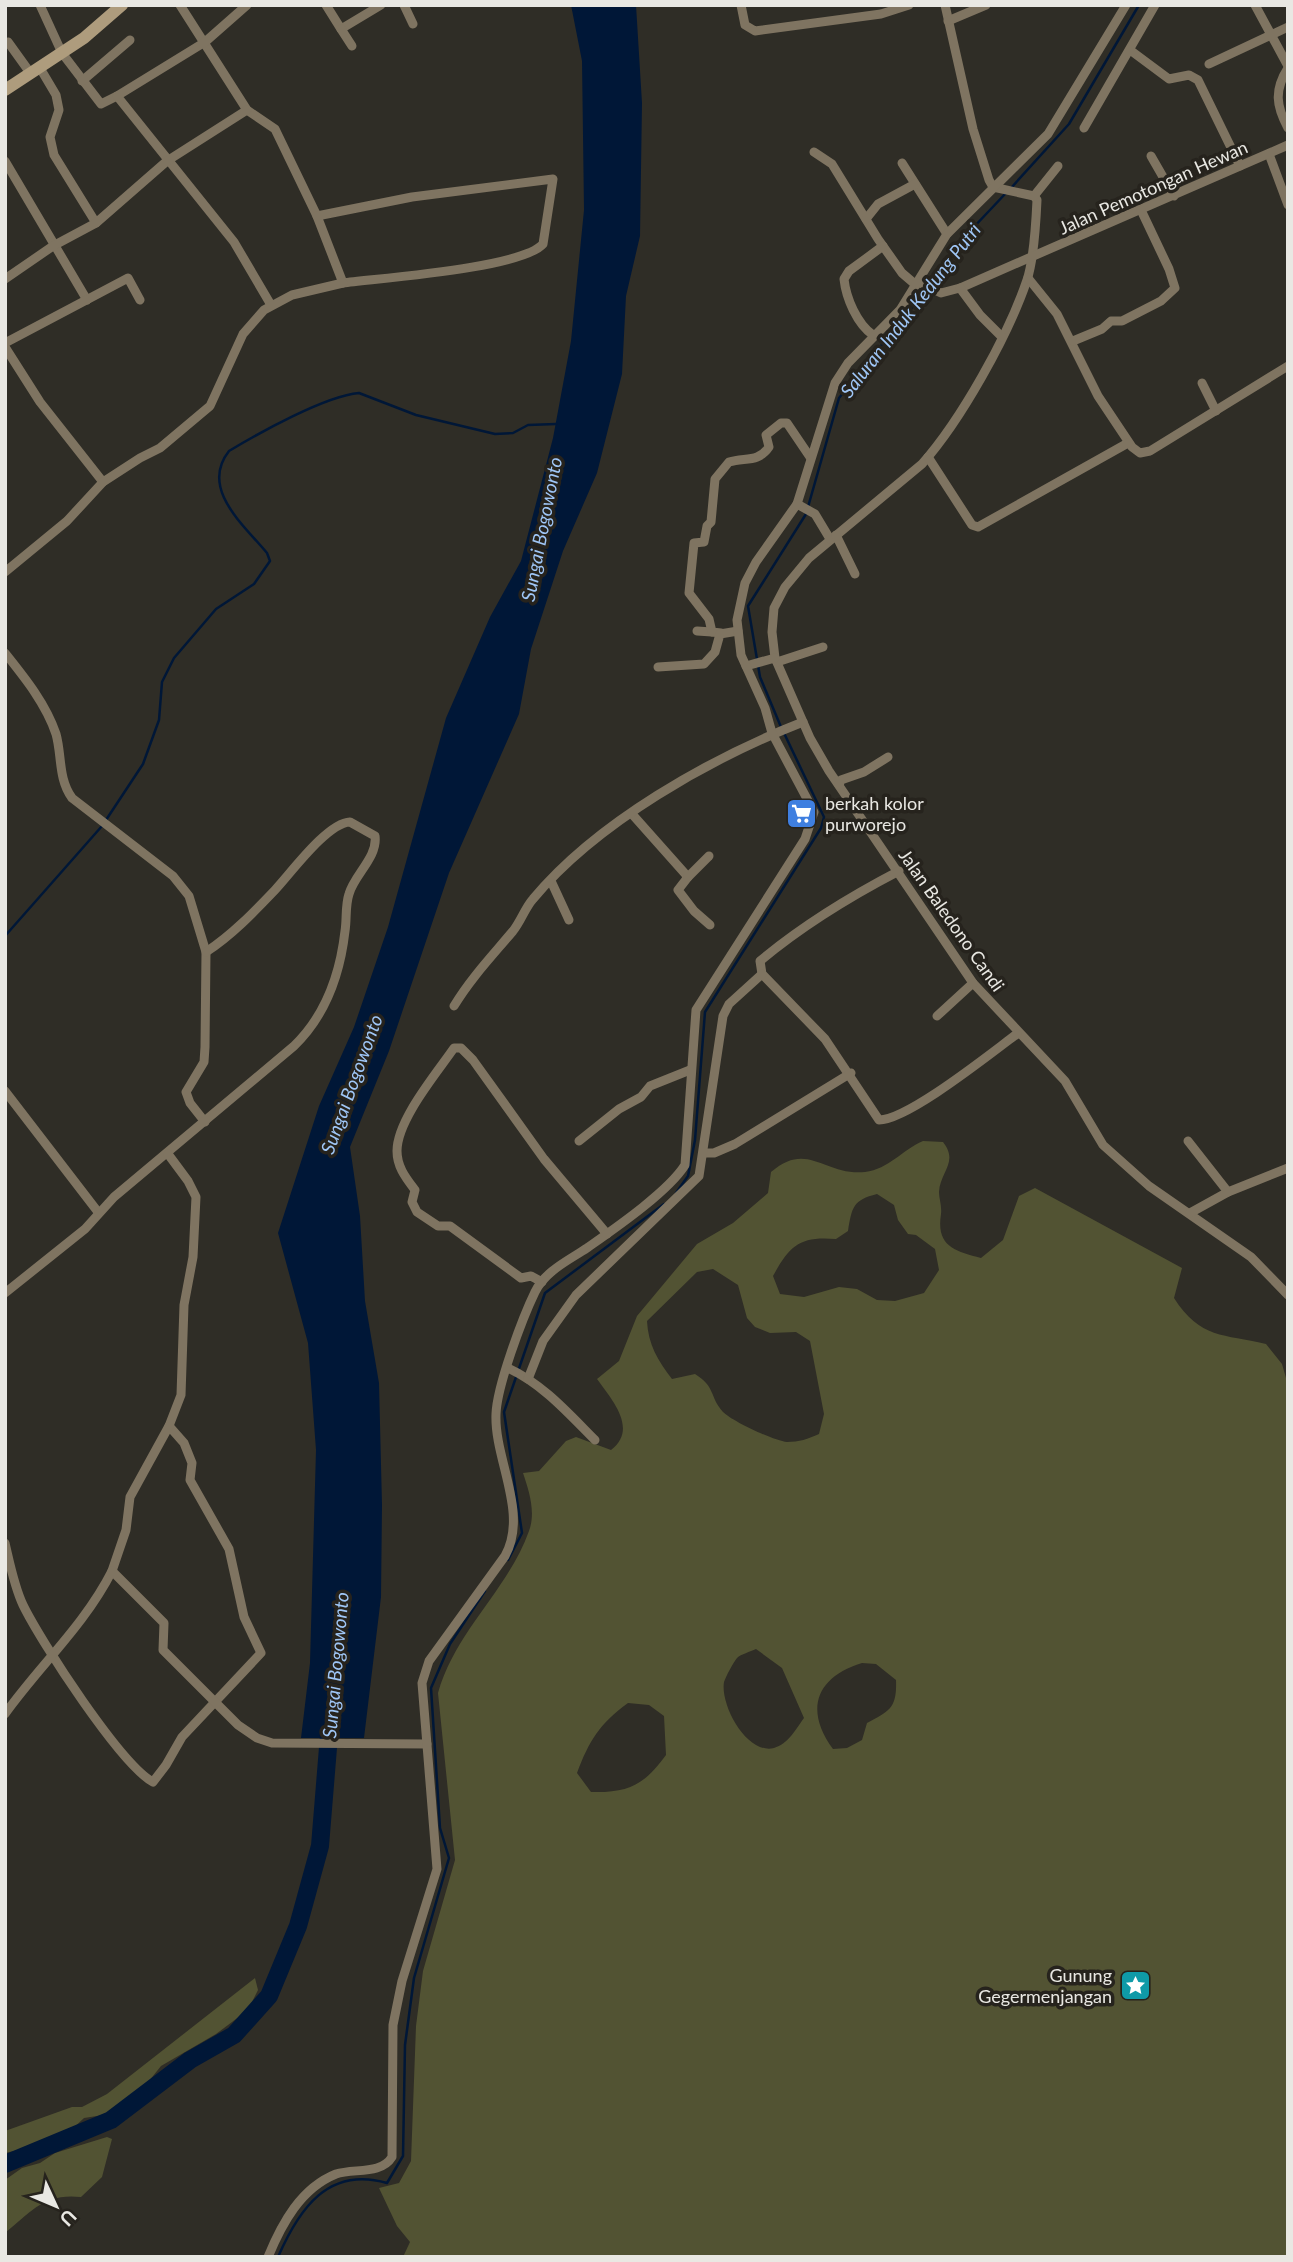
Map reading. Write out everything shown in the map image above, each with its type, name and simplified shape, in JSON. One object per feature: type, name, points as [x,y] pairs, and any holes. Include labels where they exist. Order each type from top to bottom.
[{"type":"street","points":[[40,5],[62,53],[101,104],[205,42],[247,5]]},
{"type":"street","points":[[5,90],[62,53],[122,5]]},
{"type":"street","points":[[180,5],[247,110],[275,129],[317,215],[343,283]]},
{"type":"street","points":[[327,5],[352,46]]},
{"type":"street","points":[[341,29],[381,5]]},
{"type":"street","points":[[404,5],[413,24]]},
{"type":"street","points":[[740,5],[745,25],[755,31],[881,14],[909,5]]},
{"type":"street","points":[[944,5],[982,162],[997,187],[1034,196],[1058,166]]},
{"type":"street","points":[[948,21],[986,5]]},
{"type":"street","points":[[268,2257],[289,2215],[312,2189],[335,2175],[379,2168],[392,2157],[393,2025],[402,1981],[437,1869],[422,1692],[429,1661],[505,1556],[510,1542],[510,1492],[496,1406],[536,1289],[557,1267],[607,1234],[685,1166],[696,1010],[784,874],[813,820],[811,802],[775,732],[748,666],[738,631],[739,604],[745,583],[756,562],[798,505],[810,457],[835,383],[873,335],[900,310],[947,234],[1048,134],[1126,5]]},
{"type":"street","points":[[1084,128],[1155,5]]},
{"type":"street","points":[[1255,5],[1288,67],[1278,84],[1276,98],[1288,128]]},
{"type":"street","points":[[1209,65],[1288,27]]},
{"type":"street","points":[[82,80],[130,40]]},
{"type":"street","points":[[8,42],[56,94],[60,110],[50,137],[54,155],[96,223]]},
{"type":"street","points":[[1130,50],[1169,79],[1189,75],[1198,80],[1240,166]]},
{"type":"street","points":[[117,96],[234,242],[271,305]]},
{"type":"street","points":[[5,279],[53,246],[96,223],[167,161],[247,110]]},
{"type":"street","name":"Jalan Pemotongan Hewan","points":[[918,283],[942,293],[960,288],[1288,145]]},
{"type":"street","points":[[814,152],[832,164],[902,273],[918,283]]},
{"type":"street","points":[[1269,154],[1288,205]]},
{"type":"street","points":[[1151,156],[1174,196]]},
{"type":"street","points":[[5,161],[21,183],[53,246],[87,300]]},
{"type":"street","points":[[902,163],[947,234]]},
{"type":"street","points":[[5,572],[67,521],[103,482],[160,448],[210,406],[243,334],[271,305],[292,295],[343,283],[469,267],[534,252],[543,244],[553,179],[412,197],[317,215]]},
{"type":"street","points":[[866,219],[878,204],[915,184]]},
{"type":"street","name":"Jalan Baledono Candi","points":[[1034,196],[1037,208],[1028,278],[1002,337],[956,416],[928,457],[809,558],[778,600],[772,622],[773,660],[803,722],[839,785],[973,983],[1017,1034],[1065,1081],[1103,1145],[1149,1186],[1251,1256],[1288,1295]]},
{"type":"street","points":[[1073,341],[1102,329],[1111,321],[1122,321],[1161,301],[1175,288],[1141,210]]},
{"type":"street","points":[[873,335],[866,330],[856,313],[844,279],[849,271],[883,246]]},
{"type":"street","points":[[103,482],[40,402],[5,345],[128,278],[140,300]]},
{"type":"street","points":[[1028,278],[1057,314],[1073,341],[1098,396],[1128,443],[1140,453],[1150,451],[1288,366]]},
{"type":"street","points":[[960,288],[980,315],[1002,337]]},
{"type":"street","points":[[1202,383],[1216,411]]},
{"type":"street","points":[[658,667],[704,664],[715,652],[717,632],[689,593],[694,543],[704,541],[715,506],[718,473],[729,462],[752,460],[764,453],[769,447],[766,435],[785,422],[810,457]]},
{"type":"street","points":[[928,457],[972,525],[978,527],[1128,443]]},
{"type":"street","points":[[798,505],[816,514],[855,574]]},
{"type":"street","points":[[697,631],[738,631]]},
{"type":"street","points":[[748,666],[823,647]]},
{"type":"street","points":[[5,653],[49,717],[56,736],[66,790],[77,803],[173,876],[189,896],[206,952],[205,1056],[186,1092],[190,1103],[205,1122]]},
{"type":"street","points":[[454,1006],[471,979],[513,930],[531,900],[587,846],[701,767],[775,732],[803,722]]},
{"type":"street","points":[[839,785],[841,780],[864,772],[888,757]]},
{"type":"street","points":[[632,814],[688,877]]},
{"type":"street","points":[[5,1293],[85,1229],[98,1212],[294,1046],[321,1016],[340,957],[349,892],[373,851],[375,836],[350,822],[337,826],[305,855],[249,917],[206,952]]},
{"type":"street","points":[[709,856],[678,890],[694,911],[710,925]]},
{"type":"street","points":[[899,871],[850,896],[796,931],[760,961],[762,974],[825,1040],[851,1073],[876,1118],[884,1120],[919,1102],[1017,1034]]},
{"type":"street","points":[[551,880],[569,920]]},
{"type":"street","points":[[526,1377],[554,1322],[618,1252],[693,1183],[702,1168],[723,1016],[729,1004],[762,974]]},
{"type":"street","points":[[937,1016],[973,983]]},
{"type":"street","points":[[542,1282],[537,1277],[521,1278],[506,1270],[454,1229],[438,1226],[416,1212],[412,1202],[415,1190],[403,1174],[397,1153],[399,1134],[454,1048],[461,1048],[473,1060],[544,1159],[607,1234]]},
{"type":"street","points":[[579,1141],[619,1109],[641,1097],[650,1086],[690,1070]]},
{"type":"street","points":[[704,1153],[724,1149],[744,1139],[851,1073]]},
{"type":"street","points":[[5,1091],[98,1212]]},
{"type":"street","points":[[1188,1141],[1228,1192]]},
{"type":"street","points":[[5,1714],[90,1609],[111,1571],[126,1530],[130,1497],[169,1426],[181,1395],[184,1305],[193,1257],[196,1197],[168,1154]]},
{"type":"street","points":[[1190,1213],[1228,1192],[1288,1168]]},
{"type":"street","points":[[510,1369],[526,1377],[596,1440]]},
{"type":"street","points":[[5,1543],[22,1604],[100,1724],[151,1782],[166,1765],[182,1737],[260,1657],[261,1648],[244,1616],[229,1549],[191,1483],[192,1463],[184,1443],[169,1426]]},
{"type":"street","points":[[111,1571],[164,1623],[161,1647],[247,1733],[272,1743],[427,1744]]},
{"type":"green space","points":[[923,1141],[943,1142],[947,1149],[949,1161],[939,1192],[940,1225],[944,1240],[955,1249],[981,1258],[1003,1240],[1019,1196],[1035,1188],[1182,1268],[1174,1298],[1193,1321],[1214,1333],[1266,1344],[1282,1364],[1288,1385],[1288,2257],[403,2257],[410,2242],[397,2226],[379,2188],[399,2183],[411,2161],[416,2026],[423,1971],[455,1860],[438,1693],[457,1649],[508,1572],[529,1531],[532,1509],[523,1473],[539,1471],[566,1441],[576,1437],[611,1450],[619,1442],[623,1424],[620,1415],[597,1379],[619,1361],[637,1316],[697,1244],[733,1223],[768,1193],[771,1172],[784,1163],[806,1159],[851,1172],[865,1172],[881,1167]],"holes":[[[877,1194],[894,1205],[898,1220],[908,1234],[916,1235],[935,1249],[939,1270],[924,1293],[895,1301],[877,1300],[857,1289],[839,1287],[804,1297],[780,1294],[773,1276],[791,1250],[805,1241],[836,1239],[848,1231],[855,1206],[863,1199]],[[713,1269],[738,1285],[747,1318],[755,1327],[770,1333],[796,1332],[810,1341],[824,1414],[819,1434],[791,1442],[773,1438],[723,1412],[706,1383],[695,1374],[672,1379],[662,1366],[649,1337],[647,1321],[697,1272]],[[756,1649],[782,1668],[804,1718],[788,1740],[774,1748],[754,1744],[745,1736],[726,1703],[724,1682],[735,1660]],[[862,1663],[876,1664],[896,1680],[895,1697],[890,1708],[867,1723],[862,1740],[847,1748],[833,1749],[819,1721],[819,1697],[834,1677]],[[628,1703],[649,1705],[664,1716],[666,1755],[643,1780],[626,1789],[591,1792],[577,1773],[591,1742],[610,1718]]]},
{"type":"green space","points":[[255,1978],[258,1990],[248,2010],[216,2034],[161,2066],[141,2091],[110,2114],[84,2118],[68,2133],[36,2146],[5,2153],[5,2131],[72,2107],[82,2107],[107,2094]]},
{"type":"green space","points":[[107,2137],[112,2139],[102,2177],[81,2197],[57,2198],[39,2205],[5,2233],[5,2180],[22,2168],[40,2163],[55,2153]]},
{"type":"water","points":[[571,5],[636,5],[642,103],[640,236],[626,296],[622,374],[597,473],[563,551],[531,649],[519,714],[449,873],[389,1051],[350,1147],[360,1216],[365,1301],[379,1383],[381,1597],[364,1738],[301,1738],[310,1663],[316,1450],[308,1343],[278,1233],[319,1106],[354,1027],[388,927],[446,718],[490,617],[521,561],[553,438],[571,341],[584,210],[582,61]]},
{"type":"waterway","name":"Saluran Induk Kedung Putri","points":[[1011,188],[1069,124],[1139,5]]},
{"type":"waterway","name":"Saluran Induk Kedung Putri","points":[[930,285],[972,229],[1006,193]]},
{"type":"waterway","name":"Saluran Induk Kedung Putri","points":[[808,507],[839,398],[926,290]]},
{"type":"waterway","points":[[106,820],[143,764],[159,720],[162,682],[174,658],[216,609],[254,584],[270,561],[267,553],[237,519],[222,493],[219,479],[221,465],[229,451],[311,408],[359,393],[416,415],[495,434],[513,433],[528,425],[556,424]]},
{"type":"waterway","name":"Saluran Induk Kedung Putri","points":[[781,727],[760,677],[748,606],[806,514]]},
{"type":"waterway","name":"Saluran Induk Kedung Putri","points":[[676,1193],[688,1176],[695,1140],[705,1012],[821,828],[824,817],[784,733]]},
{"type":"waterway","points":[[5,936],[102,826]]},
{"type":"waterway","name":"Saluran Induk Kedung Putri","points":[[508,1560],[522,1533],[504,1412],[545,1293],[664,1204]]},
{"type":"waterway","name":"Saluran Induk Kedung Putri","points":[[278,2257],[296,2223],[318,2196],[332,2186],[348,2181],[366,2179],[387,2183],[403,2156],[405,2045],[414,1978],[449,1858],[440,1828],[431,1688],[450,1644],[485,1591]]},
{"type":"waterway","name":"Sungai Bogowonto","points":[[5,2164],[111,2120],[190,2060],[234,2035],[269,1996],[298,1926],[320,1846],[330,1723]]},
{"type":"place","name":"berkah kolor purworejo","points":[[802,813]]},
{"type":"place","name":"Gunung Gegermenjangan","points":[[1135,1985]]}]
